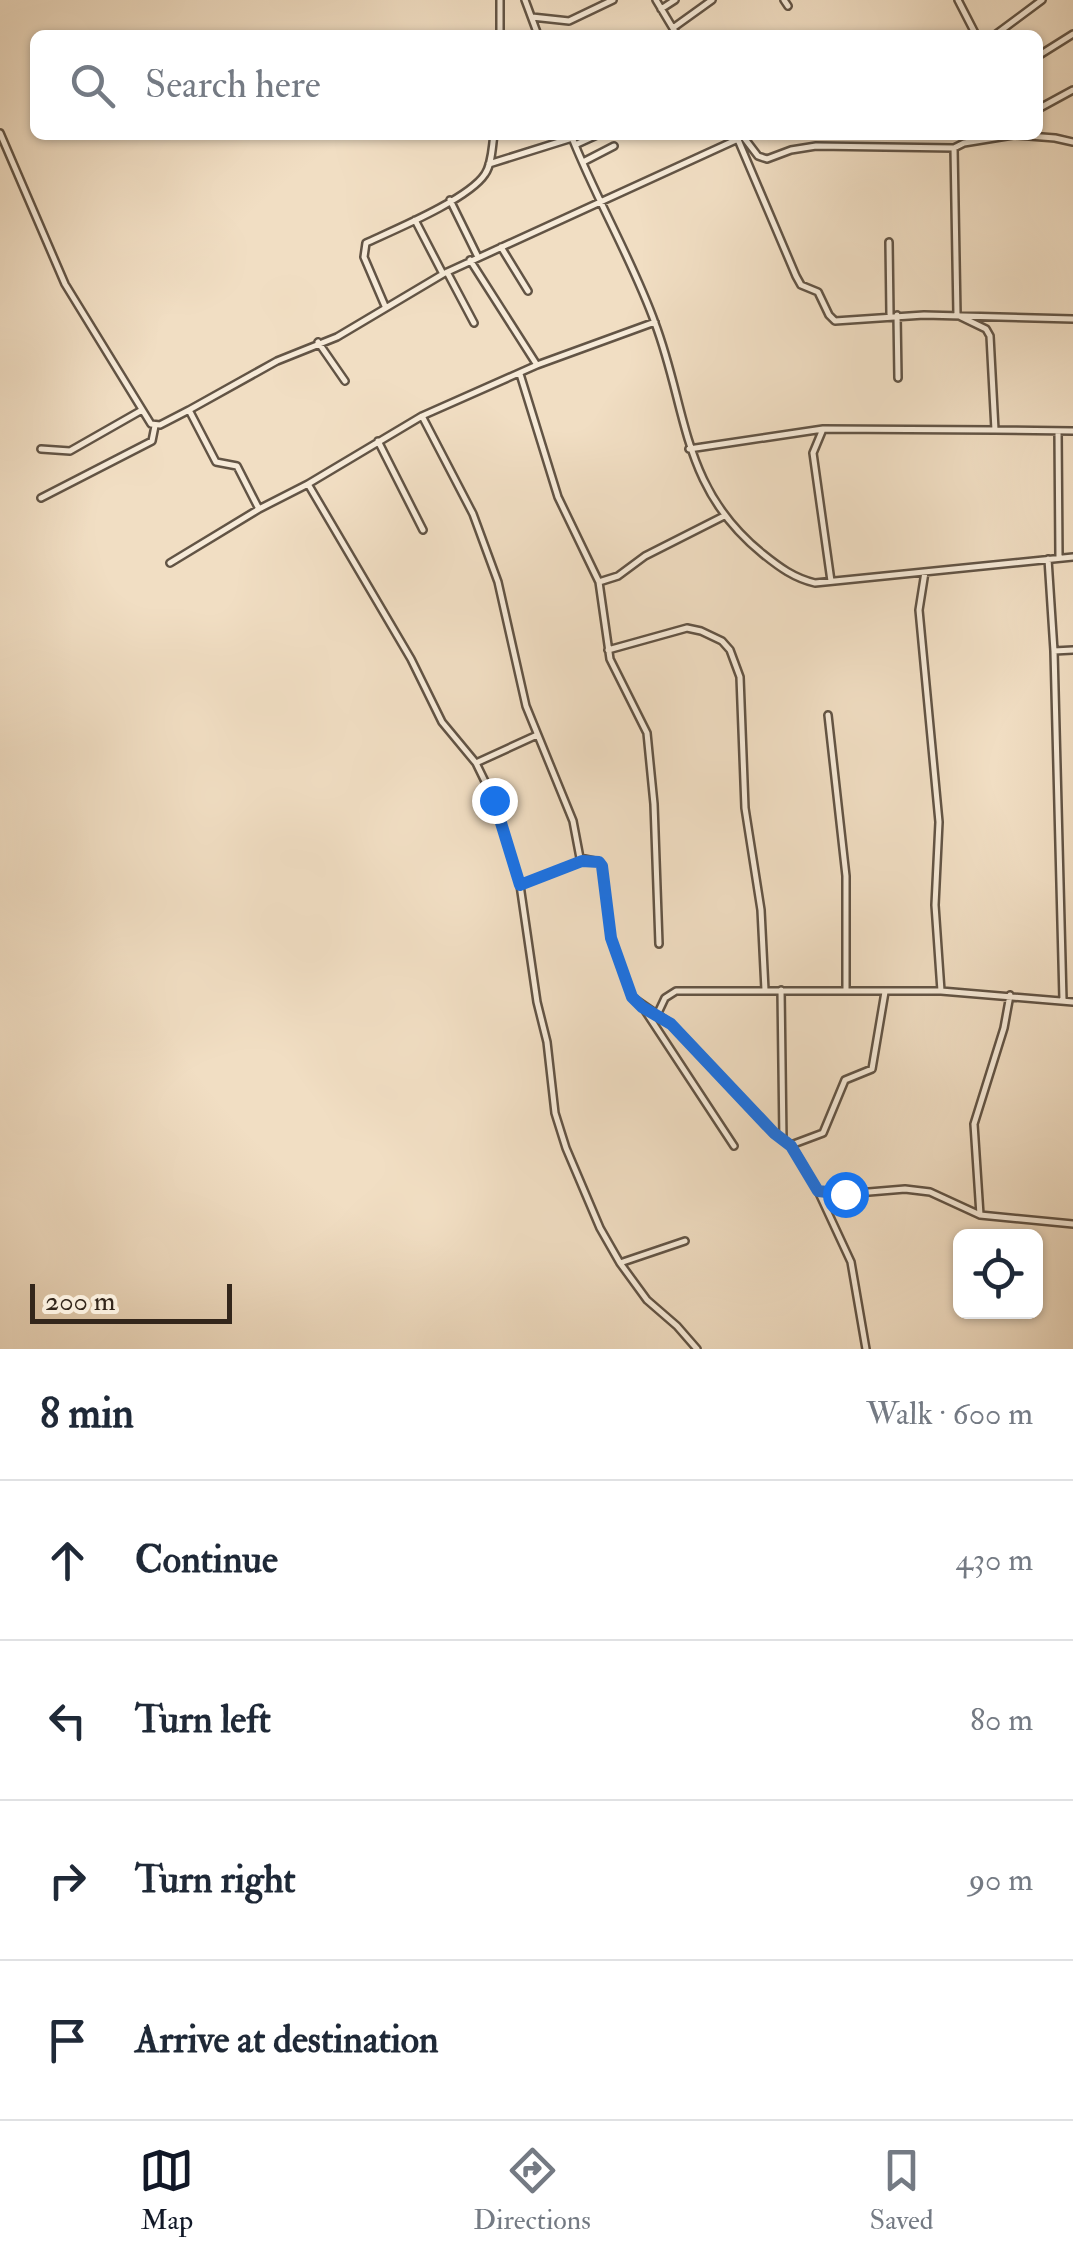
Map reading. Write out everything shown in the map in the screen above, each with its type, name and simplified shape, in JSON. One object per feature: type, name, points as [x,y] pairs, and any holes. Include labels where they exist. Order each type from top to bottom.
[{"type":"street","points":[[500,0],[500,30]]},
{"type":"street","points":[[526,0],[536,30]]},
{"type":"street","points":[[532,18],[568,21],[613,0]]},
{"type":"street","points":[[656,0],[674,30]]},
{"type":"street","points":[[661,8],[675,0]]},
{"type":"street","points":[[677,30],[712,0]]},
{"type":"street","points":[[958,0],[973,30]]},
{"type":"street","points":[[1002,30],[1042,0]]},
{"type":"street","points":[[1043,53],[1073,34]]},
{"type":"street","points":[[1043,107],[1073,90]]},
{"type":"street","points":[[0,133],[64,284],[142,410],[156,426]]},
{"type":"street","points":[[1043,137],[1073,142]]},
{"type":"street","points":[[385,306],[364,257],[366,243],[415,220],[485,176],[493,140]]},
{"type":"street","points":[[489,164],[570,140]]},
{"type":"street","points":[[573,140],[655,322],[689,448],[725,516],[748,542],[798,579],[831,581],[1073,557]]},
{"type":"street","points":[[41,498],[152,441],[156,426],[277,361],[337,336],[470,260],[730,140]]},
{"type":"street","points":[[741,140],[801,285],[818,292],[835,321],[893,315],[1073,319]]},
{"type":"street","points":[[743,140],[758,156],[767,159],[816,146],[954,148],[978,140]]},
{"type":"street","points":[[583,162],[614,146]]},
{"type":"street","points":[[954,148],[958,315]]},
{"type":"street","points":[[450,200],[478,257]]},
{"type":"street","points":[[415,220],[474,323]]},
{"type":"street","points":[[889,242],[898,378]]},
{"type":"street","points":[[500,247],[528,291]]},
{"type":"street","points":[[470,260],[537,365]]},
{"type":"street","points":[[958,315],[986,329],[990,336],[995,430]]},
{"type":"street","points":[[170,562],[422,416],[537,365],[655,322]]},
{"type":"street","points":[[318,342],[344,381]]},
{"type":"street","points":[[520,374],[558,497],[599,582],[608,650],[617,679],[648,733],[658,944]]},
{"type":"street","points":[[41,449],[70,451],[142,410]]},
{"type":"street","points":[[189,410],[216,462],[237,466],[259,509]]},
{"type":"street","points":[[422,416],[473,514],[498,582],[526,706],[573,821],[582,861]]},
{"type":"street","points":[[689,448],[824,429],[1073,431]]},
{"type":"street","points":[[824,429],[813,453],[831,581]]},
{"type":"street","points":[[1058,431],[1059,558]]},
{"type":"street","points":[[378,440],[424,530]]},
{"type":"street","points":[[308,484],[411,659],[442,722],[476,763],[494,800],[520,885],[555,1112],[566,1148],[620,1263],[647,1300],[697,1349]]},
{"type":"street","points":[[599,582],[618,576],[646,556],[725,516]]},
{"type":"street","points":[[1048,558],[1063,1000]]},
{"type":"street","points":[[925,572],[920,610],[939,822],[935,905],[941,991]]},
{"type":"street","points":[[608,650],[687,628],[701,631],[730,650],[740,677],[745,808],[762,910],[765,990]]},
{"type":"street","points":[[1054,651],[1073,650]]},
{"type":"street","points":[[828,715],[846,876],[846,992]]},
{"type":"street","points":[[476,763],[536,735]]},
{"type":"street","points":[[520,885],[582,861],[599,862],[611,938],[632,997],[734,1146]]},
{"type":"street","points":[[781,990],[783,1140]]},
{"type":"street","points":[[658,1015],[665,998],[676,991],[941,991],[1073,1002]]},
{"type":"street","points":[[791,1146],[823,1133],[845,1080],[872,1068],[884,992]]},
{"type":"street","points":[[980,1215],[974,1124],[1004,1028],[1010,994]]},
{"type":"street","points":[[642,1007],[671,1024],[791,1146],[818,1191],[851,1262],[866,1349]]},
{"type":"street","points":[[818,1191],[930,1192],[980,1215],[1073,1224]]},
{"type":"street","points":[[620,1263],[685,1241]]},
{"type":"route","points":[[494,800],[520,885],[582,861],[599,862],[611,938],[632,997],[671,1024],[774,1133],[791,1146],[818,1191],[845,1194]]}]
